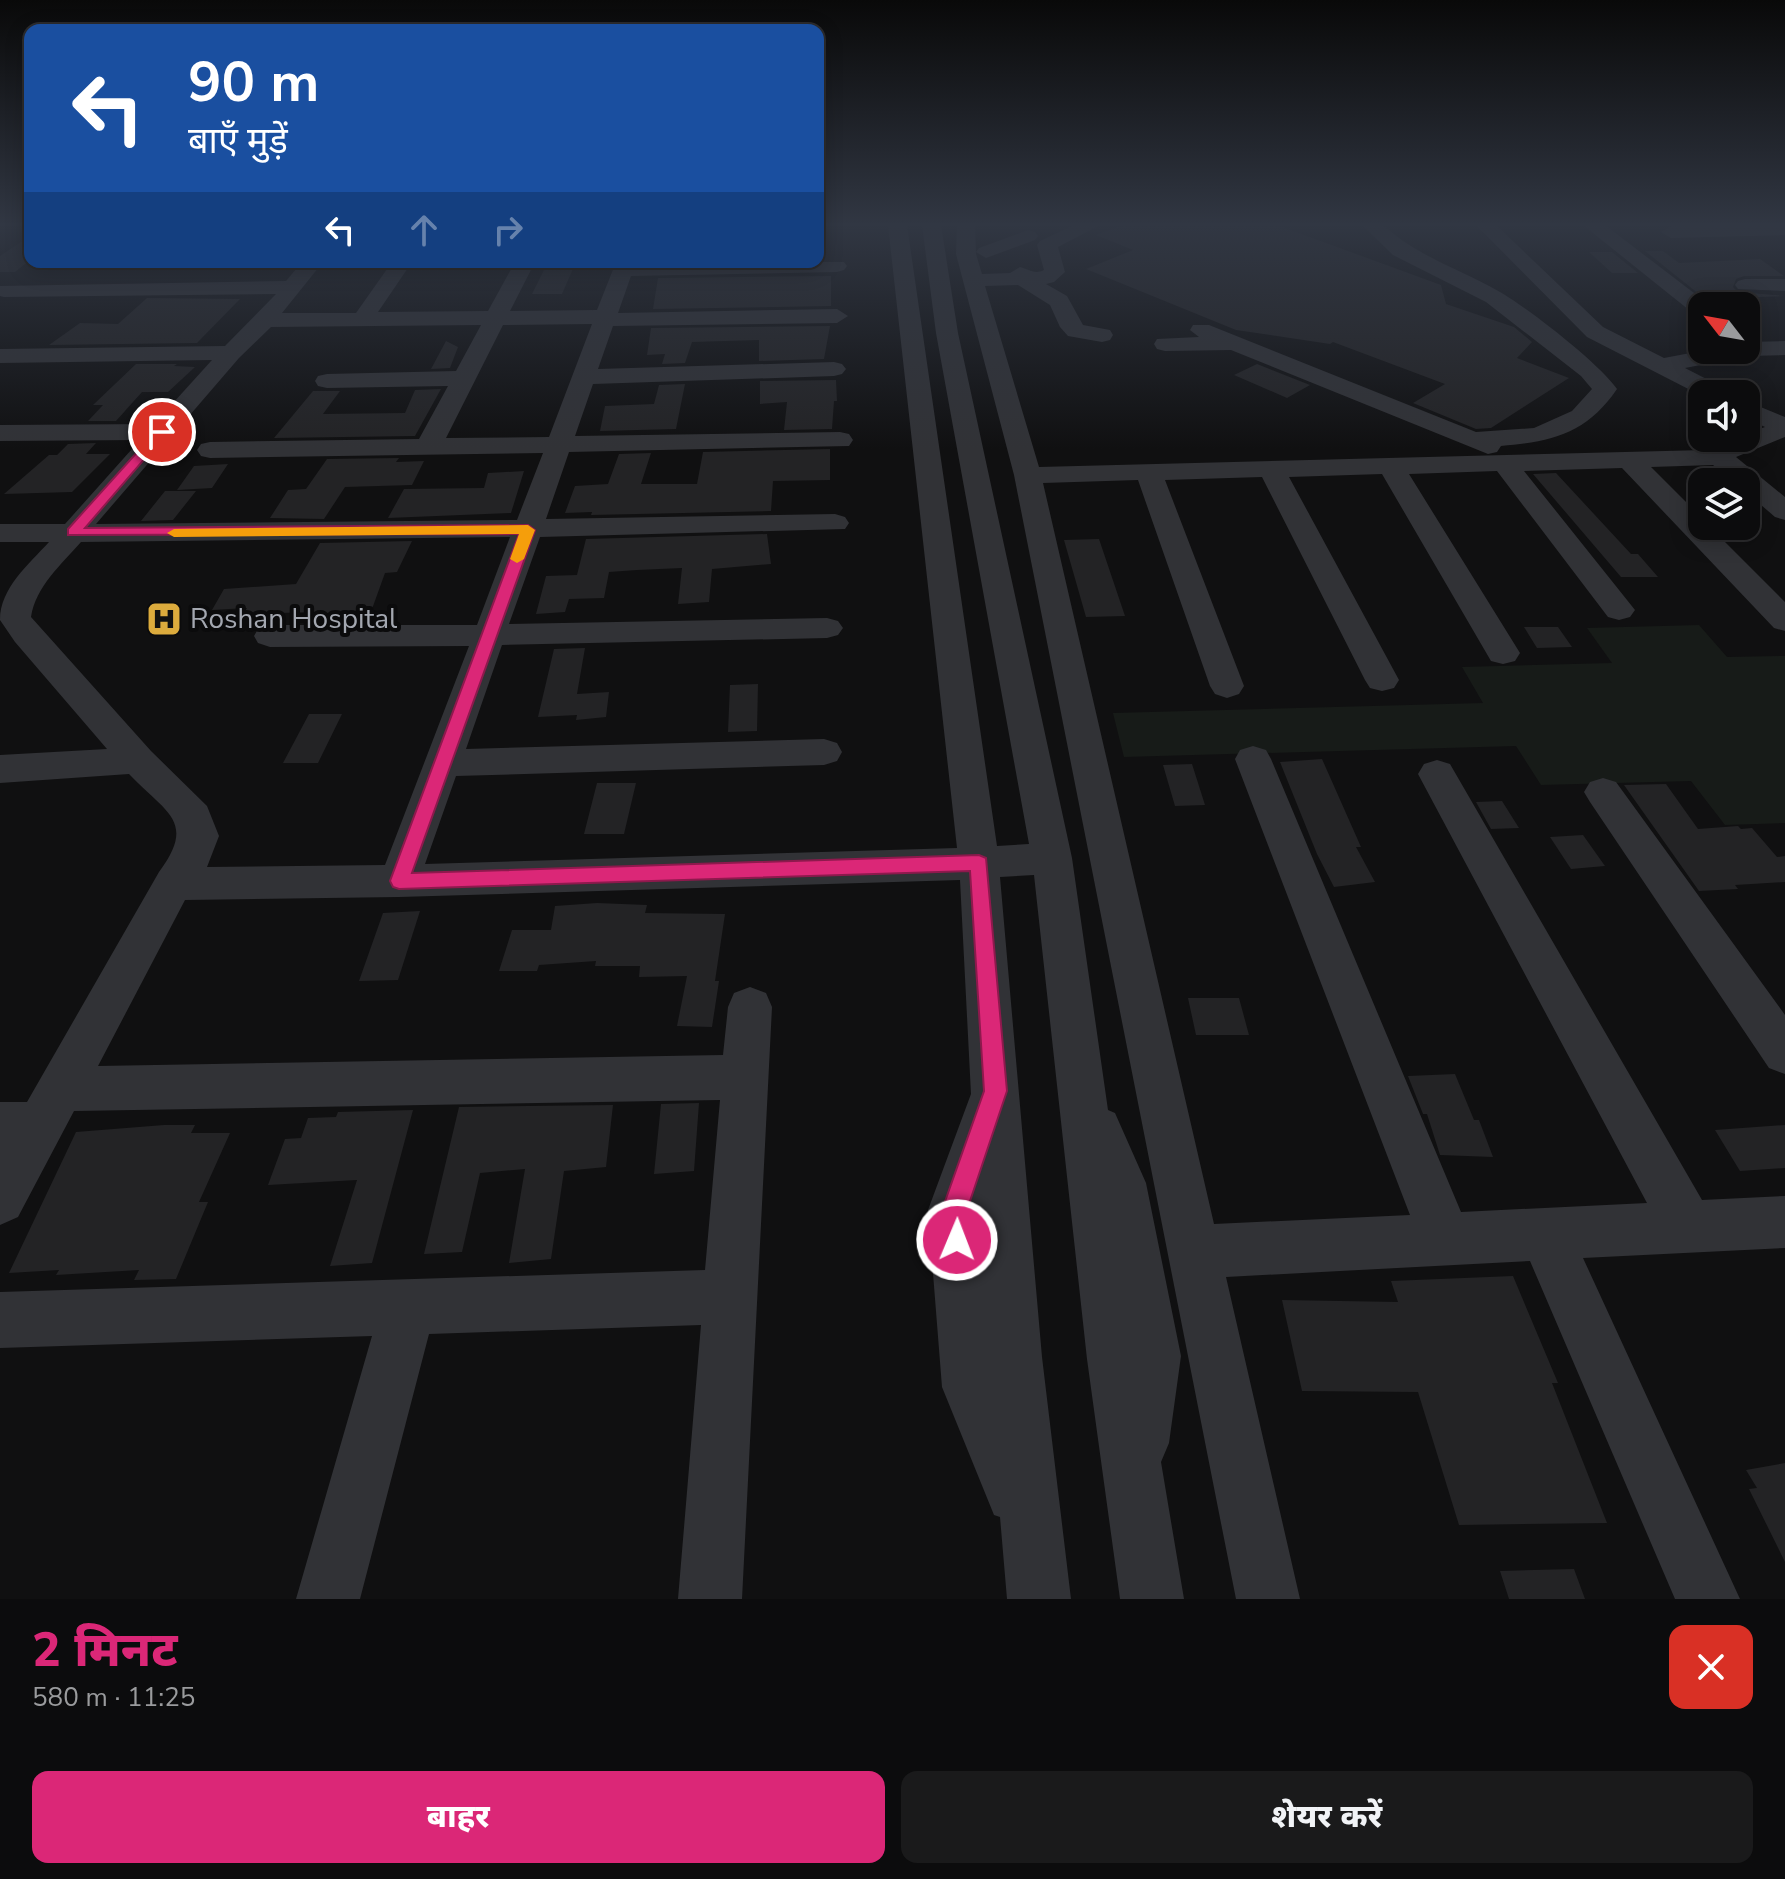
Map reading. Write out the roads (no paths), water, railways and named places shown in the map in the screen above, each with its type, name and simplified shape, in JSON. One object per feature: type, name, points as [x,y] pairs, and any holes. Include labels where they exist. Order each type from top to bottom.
[{"type":"street","points":[[0,1199],[34,1113],[173,884],[192,858],[199,836],[193,816],[138,760],[15,618],[18,601],[28,584],[73,532],[282,300]]},
{"type":"street","points":[[363,318],[376,300]]},
{"type":"street","points":[[428,447],[506,300]]},
{"type":"street","points":[[399,881],[612,300]]},
{"type":"street","points":[[907,300],[979,863],[996,1091],[954,1210],[971,1387],[1032,1529],[1039,1599]]},
{"type":"street","points":[[953,300],[947,333],[1052,858],[1081,1094],[1121,1183],[1153,1356],[1133,1477],[1152,1599]]},
{"type":"street","points":[[976,300],[1028,475],[1268,1599]]},
{"type":"street","points":[[1057,300],[1076,331],[1102,335]]},
{"type":"street","points":[[1028,475],[1391,467],[1489,450],[1539,435],[1581,416],[1605,389],[1589,371],[1497,300]]},
{"type":"street","points":[[1562,300],[1595,332],[1688,380]]},
{"type":"street","points":[[265,320],[837,316]]},
{"type":"street","points":[[1201,330],[1489,450],[1631,462],[1719,456],[1785,427]]},
{"type":"street","points":[[1165,344],[1234,344]]},
{"type":"street","points":[[1760,347],[1785,348]]},
{"type":"street","points":[[0,356],[231,353]]},
{"type":"street","points":[[1659,366],[1688,360]]},
{"type":"street","points":[[584,377],[834,369]]},
{"type":"street","points":[[327,381],[465,378]]},
{"type":"street","points":[[1760,415],[1785,427]]},
{"type":"street","points":[[0,433],[162,432]]},
{"type":"street","points":[[210,450],[840,440]]},
{"type":"street","points":[[1489,450],[1619,610]]},
{"type":"street","points":[[1719,456],[1785,511]]},
{"type":"street","points":[[1631,462],[1785,621]]},
{"type":"street","points":[[1391,467],[1503,653]]},
{"type":"street","points":[[1272,470],[1382,680]]},
{"type":"street","points":[[1149,472],[1227,686]]},
{"type":"street","points":[[0,533],[528,530],[835,523]]},
{"type":"street","points":[[270,636],[827,628]]},
{"type":"street","points":[[442,763],[824,752]]},
{"type":"street","points":[[1253,759],[1446,1239]]},
{"type":"street","points":[[0,769],[138,760]]},
{"type":"street","points":[[1437,774],[1688,1227]]},
{"type":"street","points":[[1603,792],[1785,1053]]},
{"type":"street","points":[[173,884],[399,881],[979,863],[1052,858]]},
{"type":"street","points":[[710,1599],[750,1007]]},
{"type":"street","points":[[34,1113],[745,1077]]},
{"type":"street","points":[[1194,1252],[1785,1222]]},
{"type":"street","points":[[1545,1234],[1708,1599]]},
{"type":"street","points":[[0,1320],[730,1297]]},
{"type":"street","points":[[328,1599],[408,1307]]},
{"type":"place","name":"Roshan Hospital","points":[[164,619]]}]
